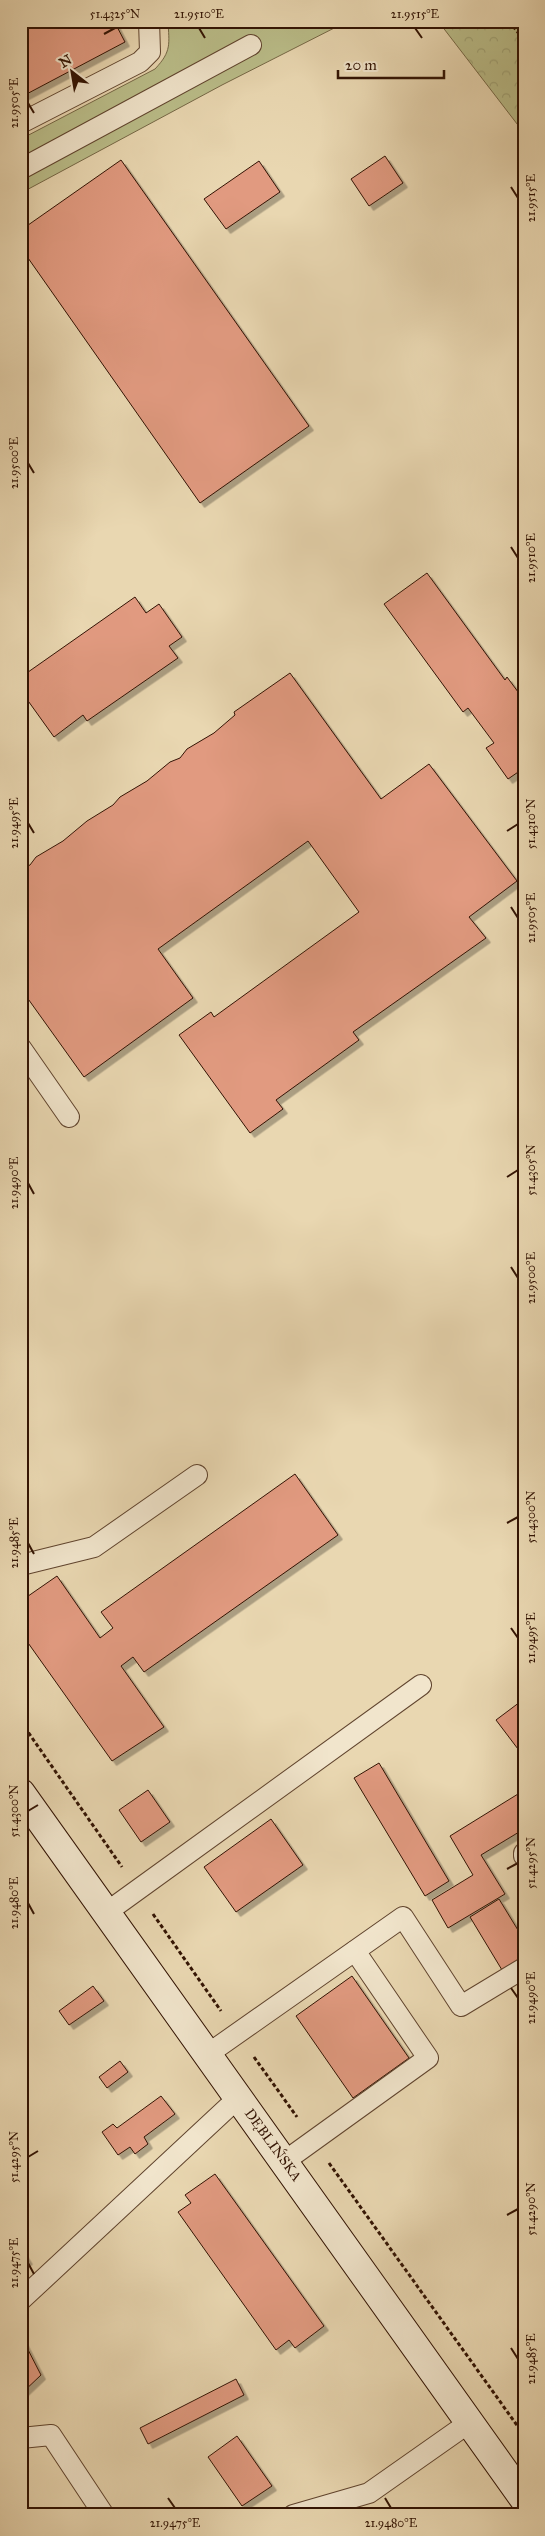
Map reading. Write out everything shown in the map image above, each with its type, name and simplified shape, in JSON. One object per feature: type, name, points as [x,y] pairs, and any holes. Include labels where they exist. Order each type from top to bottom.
[{"type":"main road","name":"DĘBLIŃSKA","points":[[21,1792],[524,2499]]},
{"type":"lane","points":[[21,124],[140,62],[150,52],[149,21]]},
{"type":"lane","points":[[21,169],[251,46]]},
{"type":"lane","points":[[21,1048],[69,1117]]},
{"type":"lane","points":[[21,1565],[94,1547],[197,1475]]},
{"type":"lane","points":[[107,1912],[421,1685]]},
{"type":"lane","points":[[208,2054],[402,1917],[461,2006],[524,1968]]},
{"type":"lane","points":[[285,2161],[428,2058],[355,1951]]},
{"type":"lane","points":[[21,2300],[239,2097]]},
{"type":"lane","points":[[293,2515],[369,2493],[470,2422]]},
{"type":"lane","points":[[21,2438],[51,2435],[104,2515]]},
{"type":"path","points":[[509,21],[524,40]]},
{"type":"path","points":[[21,1722],[237,2034],[524,2435]]},
{"type":"green space","points":[[168,21],[348,21],[222,85],[21,193],[21,139],[155,69],[167,52]]},
{"type":"green space","points":[[438,21],[524,21],[524,133]]},
{"type":"building","points":[[21,21],[114,21],[125,42],[21,97]]},
{"type":"building","points":[[385,156],[403,183],[369,206],[351,179]]},
{"type":"building","points":[[121,160],[309,426],[200,503],[21,248],[21,230]]},
{"type":"building","points":[[259,161],[280,192],[226,229],[204,199]]},
{"type":"building","points":[[427,573],[505,680],[507,677],[524,700],[524,768],[508,779],[486,748],[494,743],[468,708],[463,712],[384,604]]},
{"type":"building","points":[[135,597],[146,613],[159,604],[182,637],[169,646],[178,658],[87,721],[83,715],[54,737],[21,691],[21,677]]},
{"type":"building","points":[[290,673],[381,799],[429,764],[517,881],[469,917],[486,938],[353,1032],[359,1040],[276,1100],[283,1109],[250,1133],[179,1035],[211,1012],[214,1017],[359,912],[308,841],[158,949],[193,998],[84,1077],[21,989],[21,869],[30,865],[36,857],[63,841],[87,821],[113,805],[120,797],[147,781],[170,762],[180,758],[187,749],[214,733],[235,715],[234,712]]},
{"type":"building","points":[[295,1474],[338,1535],[144,1672],[133,1657],[121,1666],[164,1727],[112,1761],[21,1633],[21,1601],[57,1576],[100,1638],[113,1628],[101,1612]]},
{"type":"building","points":[[524,1699],[524,1757],[496,1720]]},
{"type":"building","points":[[379,1763],[449,1881],[425,1896],[354,1778]]},
{"type":"building","points":[[148,1790],[170,1822],[141,1842],[119,1810]]},
{"type":"building","points":[[518,1794],[524,1804],[524,1829],[481,1855],[505,1894],[448,1928],[432,1900],[473,1875],[450,1836]]},
{"type":"building","points":[[271,1819],[303,1865],[236,1912],[204,1867]]},
{"type":"building","points":[[499,1899],[524,1940],[524,1957],[502,1970],[470,1917]]},
{"type":"building","points":[[352,1976],[409,2058],[353,2098],[296,2016]]},
{"type":"building","points":[[93,1986],[104,2001],[69,2025],[59,2011]]},
{"type":"building","points":[[120,2061],[128,2072],[107,2088],[99,2077]]},
{"type":"building","points":[[161,2096],[175,2114],[144,2137],[148,2144],[135,2154],[130,2147],[118,2155],[102,2132],[113,2124],[117,2128]]},
{"type":"building","points":[[215,2174],[324,2326],[295,2348],[289,2340],[276,2350],[178,2212],[191,2203],[185,2195]]},
{"type":"building","points":[[21,2249],[28,2260],[21,2264]]},
{"type":"building","points":[[21,2338],[41,2375],[21,2394]]},
{"type":"building","points":[[236,2379],[244,2395],[148,2444],[140,2428]]},
{"type":"building","points":[[237,2436],[272,2486],[242,2506],[208,2457]]},
{"type":"building","points":[[68,2508],[72,2515],[57,2515]]}]
